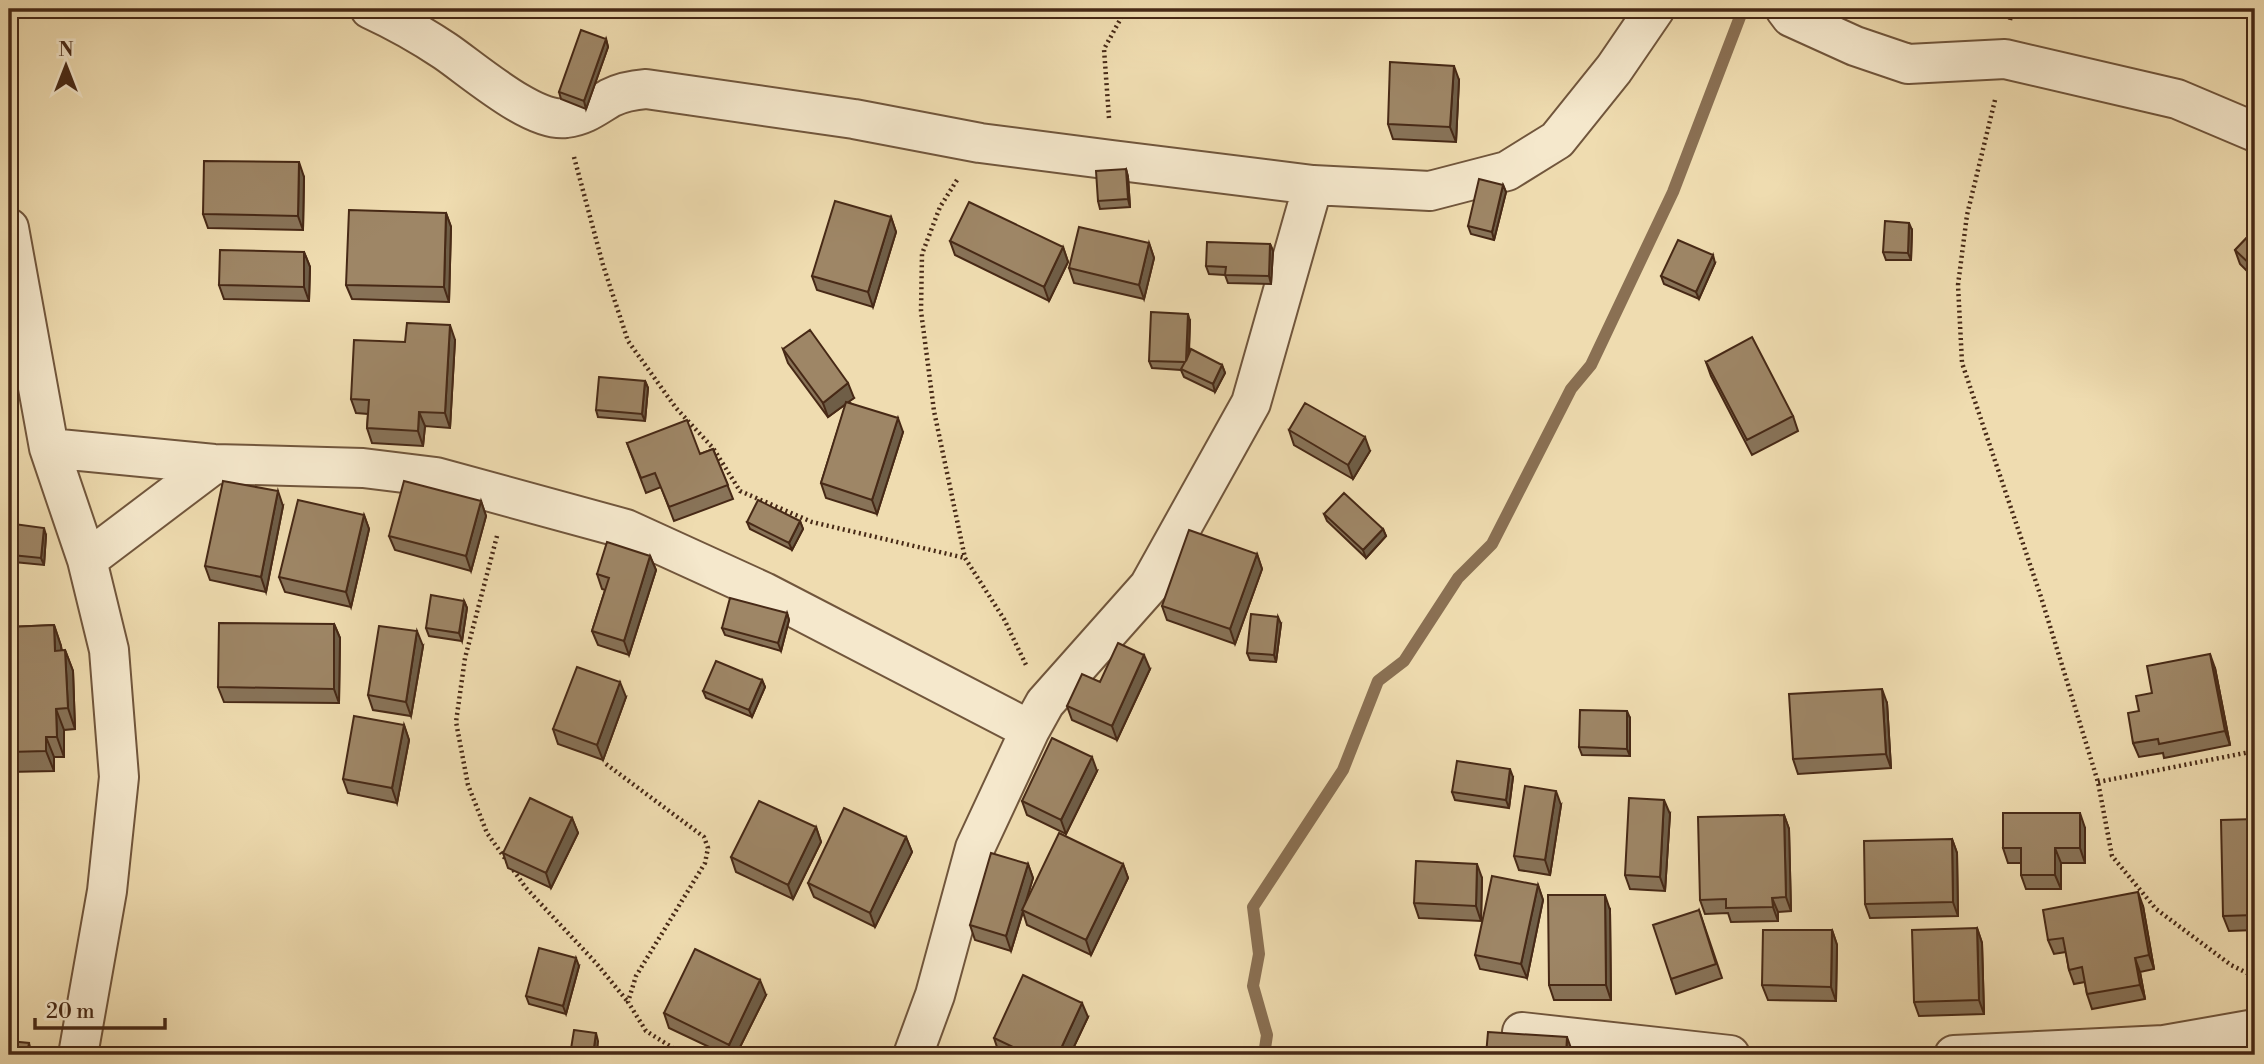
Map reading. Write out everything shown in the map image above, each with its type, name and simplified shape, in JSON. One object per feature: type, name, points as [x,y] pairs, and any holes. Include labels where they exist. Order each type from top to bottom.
[{"type":"street","points":[[370,9],[445,51],[491,85],[543,115],[564,119],[590,112],[628,91],[646,89],[854,120],[980,143],[1313,185],[1430,191],[1507,171],[1557,139],[1615,69],[1655,9]]},
{"type":"street","points":[[1785,9],[1791,17],[1855,46],[1908,64],[2005,59],[2177,99],[2255,132]]},
{"type":"street","points":[[913,1055],[935,995],[975,848],[1037,717],[1149,586],[1251,403],[1313,185]]},
{"type":"street","points":[[9,228],[48,449],[87,560],[109,650],[119,778],[107,891],[78,1055]]},
{"type":"street","points":[[48,449],[214,464],[363,468],[436,477],[508,495],[639,534],[1037,717]]},
{"type":"street","points":[[87,560],[214,464]]},
{"type":"street","points":[[1954,1055],[2164,1045],[2255,1029]]},
{"type":"street","points":[[1521,1032],[1730,1055]]},
{"type":"path","points":[[1112,160],[1104,49],[1126,9]]},
{"type":"path","points":[[2005,59],[1967,215],[1958,285],[1962,363],[2028,559],[2098,782],[2112,856],[2156,909],[2231,965],[2255,977]]},
{"type":"path","points":[[564,119],[603,265],[628,341],[676,408],[713,448],[740,491],[812,522],[965,558]]},
{"type":"path","points":[[980,143],[940,207],[922,254],[921,311],[934,411],[965,558],[1004,620],[1037,717]]},
{"type":"path","points":[[508,495],[465,658],[456,722],[468,785],[487,833],[526,888],[596,963],[628,1002],[646,1031],[684,1055]]},
{"type":"path","points":[[2098,782],[2255,751]]},
{"type":"path","points":[[606,764],[704,837],[708,848],[705,863],[636,976],[628,1002]]},
{"type":"building","points":[[581,30],[606,39],[584,101],[559,92]]},
{"type":"building","points":[[1390,62],[1454,66],[1450,127],[1388,124]]},
{"type":"building","points":[[204,161],[299,162],[298,216],[203,214]]},
{"type":"building","points":[[1126,169],[1128,199],[1098,201],[1096,171]]},
{"type":"building","points":[[1479,179],[1503,185],[1492,232],[1468,226]]},
{"type":"building","points":[[835,201],[891,217],[868,292],[812,276]]},
{"type":"building","points":[[969,202],[1063,247],[1044,287],[950,241]]},
{"type":"building","points":[[349,210],[446,213],[444,287],[346,285]]},
{"type":"building","points":[[1885,221],[1909,223],[1908,253],[1883,252]]},
{"type":"building","points":[[1079,227],[1149,243],[1139,285],[1069,268]]},
{"type":"building","points":[[2255,229],[2255,269],[2235,250]]},
{"type":"building","points":[[1678,240],[1713,255],[1696,292],[1661,276]]},
{"type":"building","points":[[1207,242],[1270,244],[1269,276],[1225,275],[1226,267],[1206,266]]},
{"type":"building","points":[[220,250],[304,252],[304,287],[219,285]]},
{"type":"building","points":[[1151,312],[1188,314],[1186,361],[1191,349],[1222,365],[1213,384],[1181,369],[1185,362],[1149,361]]},
{"type":"building","points":[[407,323],[450,325],[445,413],[419,412],[418,431],[367,428],[369,400],[351,399],[354,340],[405,342]]},
{"type":"building","points":[[810,330],[848,383],[823,403],[783,349]]},
{"type":"building","points":[[1752,337],[1793,416],[1747,440],[1706,362]]},
{"type":"building","points":[[599,377],[645,381],[642,414],[596,410]]},
{"type":"building","points":[[846,402],[898,418],[872,500],[821,483]]},
{"type":"building","points":[[1305,403],[1365,437],[1348,465],[1289,430]]},
{"type":"building","points":[[687,420],[700,454],[713,449],[728,485],[669,507],[655,473],[641,478],[627,443]]},
{"type":"building","points":[[223,481],[278,491],[261,577],[205,566]]},
{"type":"building","points":[[404,481],[481,501],[466,556],[389,536]]},
{"type":"building","points":[[1344,493],[1383,529],[1363,550],[1324,514]]},
{"type":"building","points":[[298,500],[364,515],[346,592],[279,577]]},
{"type":"building","points":[[758,500],[800,521],[789,543],[747,522]]},
{"type":"building","points":[[14,524],[44,528],[41,558],[12,555]]},
{"type":"building","points":[[1189,530],[1257,554],[1230,629],[1162,606]]},
{"type":"building","points":[[607,542],[650,556],[624,641],[592,631],[609,578],[597,574]]},
{"type":"building","points":[[431,595],[464,601],[459,633],[426,628]]},
{"type":"building","points":[[730,598],[787,613],[778,643],[722,628]]},
{"type":"building","points":[[1251,614],[1278,617],[1274,655],[1247,653]]},
{"type":"building","points":[[219,623],[334,624],[334,689],[218,687]]},
{"type":"building","points":[[54,625],[55,651],[65,650],[68,708],[56,709],[57,737],[46,737],[46,751],[9,752],[9,627]]},
{"type":"building","points":[[379,626],[417,631],[406,702],[368,695]]},
{"type":"building","points":[[1118,643],[1144,655],[1112,726],[1067,706],[1082,674],[1100,682]]},
{"type":"building","points":[[2210,654],[2225,731],[2159,744],[2158,739],[2133,743],[2128,713],[2139,711],[2136,696],[2152,693],[2147,666]]},
{"type":"building","points":[[716,661],[762,680],[749,710],[703,691]]},
{"type":"building","points":[[577,667],[620,682],[597,745],[553,729]]},
{"type":"building","points":[[1882,689],[1886,754],[1793,759],[1789,694]]},
{"type":"building","points":[[1580,710],[1627,711],[1627,749],[1579,747]]},
{"type":"building","points":[[354,716],[404,725],[392,788],[343,779]]},
{"type":"building","points":[[1052,738],[1092,757],[1061,820],[1022,801]]},
{"type":"building","points":[[1457,761],[1510,769],[1506,800],[1452,792]]},
{"type":"building","points":[[1525,786],[1556,791],[1545,860],[1514,856]]},
{"type":"building","points":[[530,798],[572,818],[546,873],[503,853]]},
{"type":"building","points":[[1629,798],[1664,800],[1660,877],[1625,875]]},
{"type":"building","points":[[759,801],[816,827],[788,885],[731,857]]},
{"type":"building","points":[[844,808],[906,837],[870,913],[808,883]]},
{"type":"building","points":[[2003,813],[2080,813],[2080,848],[2055,848],[2055,875],[2021,875],[2021,848],[2003,848]]},
{"type":"building","points":[[1784,815],[1786,897],[1772,898],[1773,907],[1726,908],[1726,899],[1700,900],[1698,817]]},
{"type":"building","points":[[2255,819],[2255,915],[2223,916],[2221,820]]},
{"type":"building","points":[[1059,833],[1123,864],[1086,940],[1022,910]]},
{"type":"building","points":[[1952,839],[1953,902],[1865,904],[1864,841]]},
{"type":"building","points":[[991,853],[1028,864],[1006,936],[970,925]]},
{"type":"building","points":[[1416,861],[1477,864],[1476,906],[1414,903]]},
{"type":"building","points":[[1492,876],[1538,885],[1521,964],[1475,955]]},
{"type":"building","points":[[2138,892],[2149,955],[2135,958],[2140,985],[2087,994],[2082,967],[2069,970],[2063,938],[2048,940],[2043,910]]},
{"type":"building","points":[[1548,895],[1605,895],[1606,985],[1549,985]]},
{"type":"building","points":[[1699,910],[1716,964],[1671,979],[1653,925]]},
{"type":"building","points":[[1977,928],[1979,1000],[1914,1002],[1912,930]]},
{"type":"building","points":[[1763,930],[1832,930],[1831,987],[1762,985]]},
{"type":"building","points":[[539,948],[576,958],[563,1006],[526,996]]},
{"type":"building","points":[[695,949],[760,980],[729,1045],[664,1013]]},
{"type":"building","points":[[1023,975],[1082,1003],[1058,1055],[1030,1055],[994,1038]]},
{"type":"building","points":[[574,1030],[596,1033],[593,1055],[570,1055]]},
{"type":"building","points":[[1488,1032],[1567,1037],[1566,1055],[1486,1055]]},
{"type":"building","points":[[9,1041],[29,1043],[27,1055],[9,1055]]},
{"type":"waterway","points":[[1264,1055],[1267,1035],[1253,986],[1259,954],[1253,907],[1343,770],[1378,681],[1404,661],[1458,578],[1492,544],[1571,389],[1591,365],[1673,192],[1743,9]]}]
